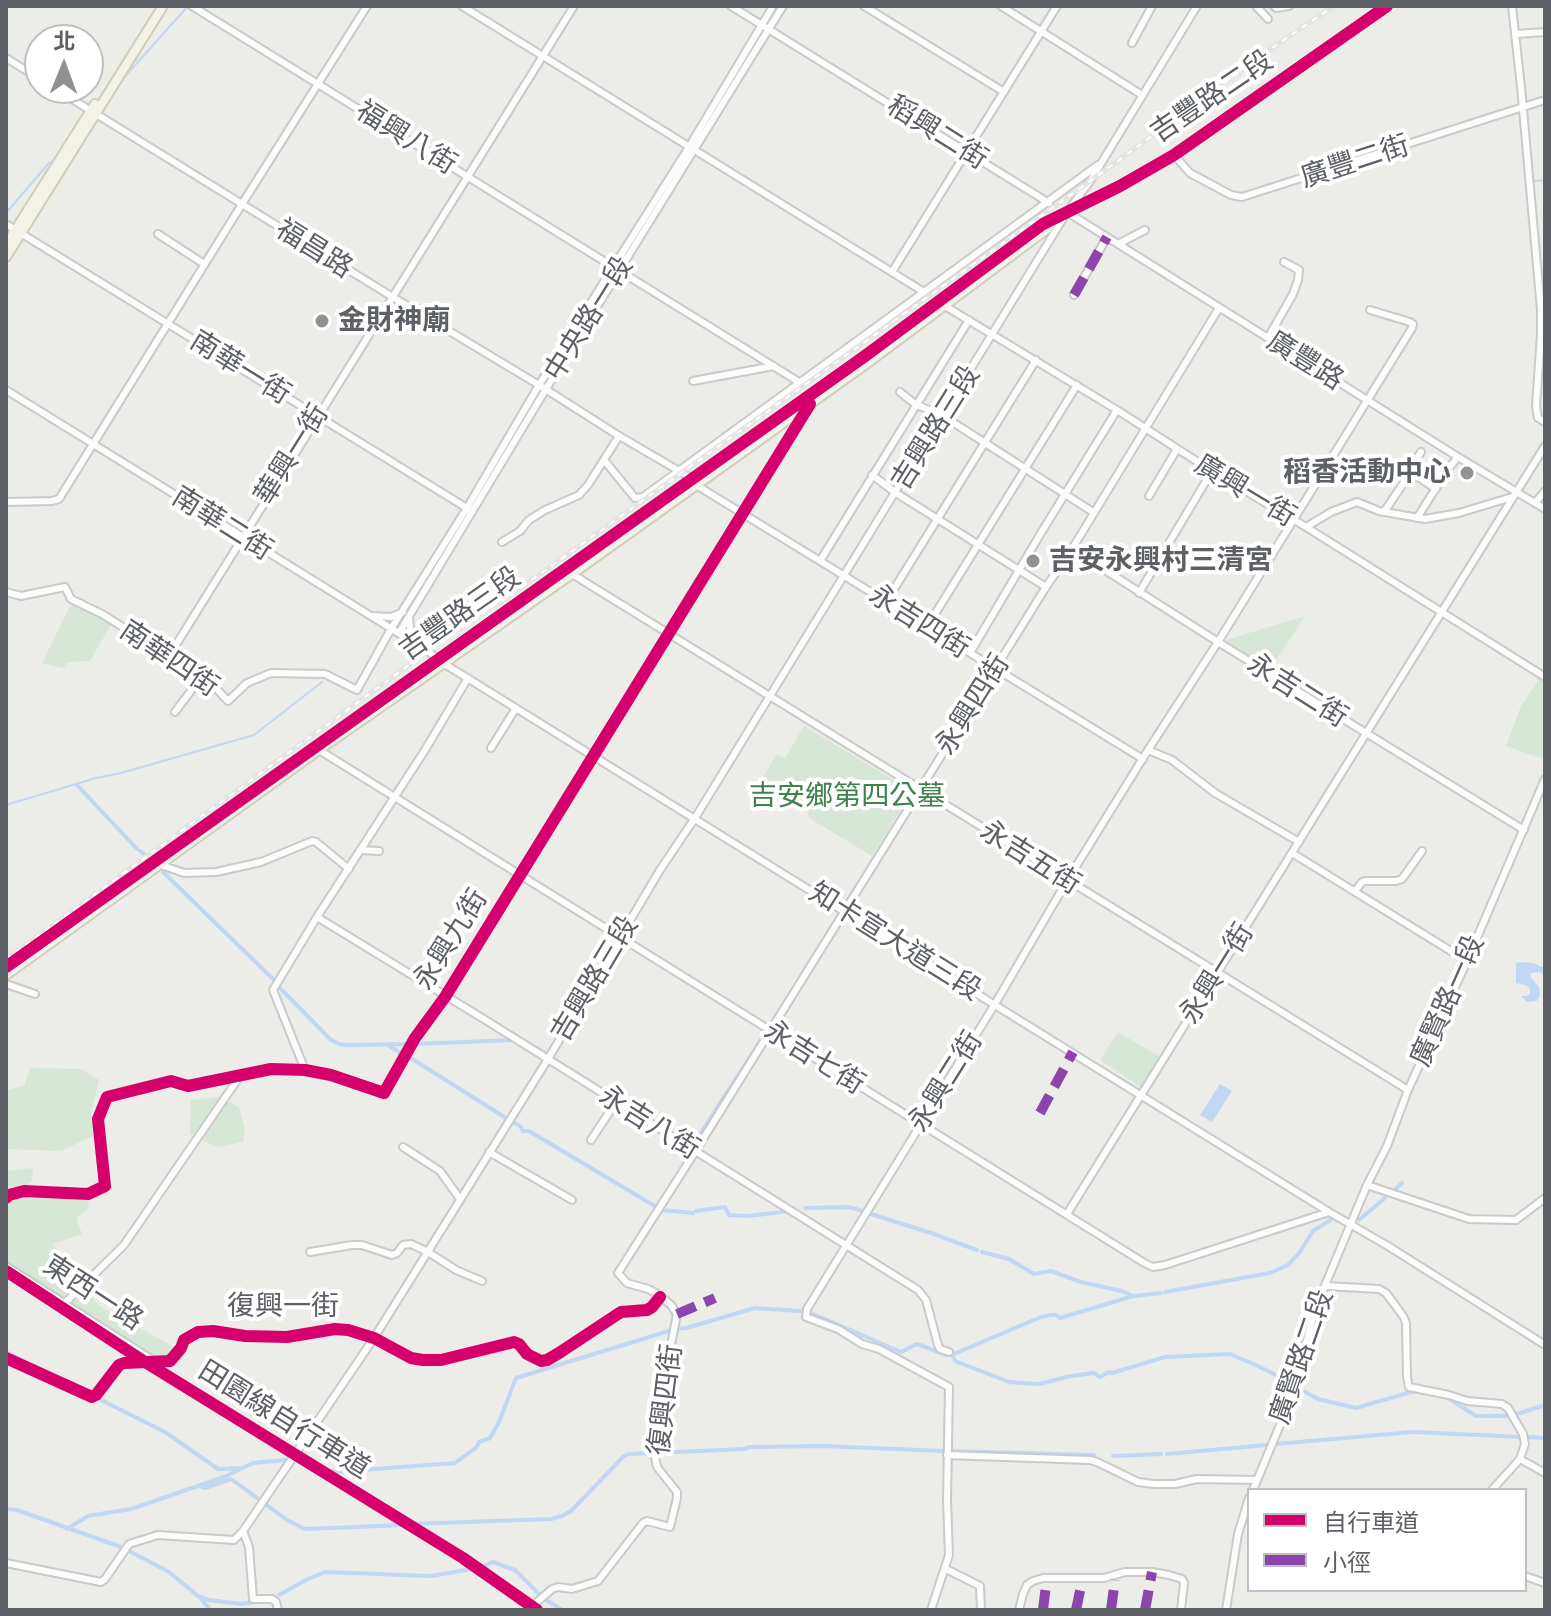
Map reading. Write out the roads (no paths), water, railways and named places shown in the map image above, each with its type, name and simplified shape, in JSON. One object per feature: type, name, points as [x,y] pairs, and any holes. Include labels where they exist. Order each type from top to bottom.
[{"type":"main road","points":[[6,257],[18,232],[161,6]]},
{"type":"main road","name":"吉豐路二段","points":[[943,302],[1043,224],[1174,155],[1387,6]]},
{"type":"main road","points":[[6,245],[18,232]]},
{"type":"main road","name":"吉豐路三段","points":[[6,975],[161,865],[169,854],[440,661],[810,404],[943,302]]},
{"type":"main road","name":"吉豐路三段","points":[[6,967],[319,750],[440,661],[572,574],[865,356],[943,302]]},
{"type":"street","name":"福興八街","points":[[192,6],[799,382]]},
{"type":"street","points":[[6,502],[59,499],[367,6]]},
{"type":"street","points":[[462,6],[924,292]]},
{"type":"street","name":"華興一街","points":[[169,656],[574,6]]},
{"type":"street","name":"稻興二街","points":[[731,6],[1049,203]]},
{"type":"street","name":"中央路一段","points":[[692,149],[773,6]]},
{"type":"street","name":"中央路一段","points":[[395,631],[542,387],[783,6]]},
{"type":"street","points":[[864,6],[1004,92]]},
{"type":"street","points":[[1001,6],[1142,95]]},
{"type":"street","points":[[892,272],[1057,6]]},
{"type":"street","points":[[1132,43],[1152,6]]},
{"type":"street","name":"吉興路三段","points":[[243,1531],[374,1338],[428,1252],[660,870],[896,493],[1062,214],[1102,163],[1197,6]]},
{"type":"street","points":[[1256,6],[1268,19]]},
{"type":"street","points":[[1274,6],[1289,6]]},
{"type":"street","points":[[1512,6],[1534,249],[1541,276],[1536,406],[1538,418],[1545,422]]},
{"type":"street","points":[[1516,34],[1545,32]]},
{"type":"street","points":[[6,58],[24,69]]},
{"type":"street","name":"廣豐二街","points":[[1174,155],[1190,173],[1231,195],[1242,197],[1545,100]]},
{"type":"street","name":"福昌路","points":[[80,104],[694,482]]},
{"type":"street","points":[[604,460],[635,498],[643,497],[1102,163]]},
{"type":"street","name":"廣豐路","points":[[1062,214],[1107,237],[1514,494],[1545,509]]},
{"type":"street","name":"南華一街","points":[[6,224],[470,510]]},
{"type":"street","points":[[1118,244],[1145,230]]},
{"type":"street","points":[[158,234],[204,264]]},
{"type":"street","points":[[1074,295],[1107,237]]},
{"type":"street","points":[[1534,249],[1545,246]]},
{"type":"street","points":[[1268,338],[1298,280],[1299,270],[1284,262]]},
{"type":"street","name":"廣興一街","points":[[943,302],[1545,677]]},
{"type":"street","name":"永興四街","points":[[660,1297],[648,1289],[627,1283],[618,1275],[624,1264],[1072,549],[1219,308]]},
{"type":"street","name":"永興二街","points":[[931,1610],[946,1569],[949,1544],[949,1387],[879,1349],[806,1317],[810,1303],[995,1004],[1067,881],[1413,324],[1370,310]]},
{"type":"street","points":[[820,561],[969,320]]},
{"type":"street","points":[[886,602],[1036,360]]},
{"type":"street","points":[[693,381],[774,366]]},
{"type":"street","points":[[927,627],[1077,385]]},
{"type":"street","name":"南華二街","points":[[6,390],[440,661]]},
{"type":"street","points":[[900,392],[1093,512]]},
{"type":"street","name":"永興九街","points":[[6,1198],[24,1191],[88,1194],[105,1186],[98,1119],[107,1097],[171,1081],[188,1086],[271,1069],[331,1075],[384,1093],[415,1038],[445,997],[810,404]]},
{"type":"street","points":[[970,653],[1117,410]]},
{"type":"street","points":[[502,542],[545,510],[579,495],[619,436]]},
{"type":"street","name":"永興一街","points":[[1067,1214],[1545,446]]},
{"type":"street","points":[[1149,496],[1177,449]]},
{"type":"street","points":[[1384,512],[1421,452]]},
{"type":"street","points":[[1417,518],[1458,457]]},
{"type":"street","points":[[1139,593],[1212,471]]},
{"type":"street","points":[[1411,472],[1436,489]]},
{"type":"street","points":[[872,475],[1046,587]]},
{"type":"street","name":"永吉四街","points":[[694,482],[1143,759]]},
{"type":"street","points":[[1535,503],[1545,491]]},
{"type":"street","points":[[1306,527],[1331,512],[1357,502],[1384,512],[1425,519],[1448,516],[1514,494]]},
{"type":"street","name":"永吉二街","points":[[1072,549],[1524,830]]},
{"type":"street","name":"永吉五街","points":[[572,574],[1408,1090]]},
{"type":"street","name":"南華四街","points":[[6,592],[21,596],[65,587],[75,602],[102,614],[202,676],[228,701],[247,683],[271,673],[325,674],[357,690],[395,631]]},
{"type":"street","points":[[372,616],[406,614],[416,644]]},
{"type":"street","name":"知卡宣大道三段","points":[[440,661],[1545,1345]]},
{"type":"street","points":[[175,712],[202,676]]},
{"type":"street","points":[[305,1070],[273,990],[468,678]]},
{"type":"street","points":[[491,748],[516,708]]},
{"type":"street","name":"永吉七街","points":[[319,750],[1146,1264],[1153,1267],[1207,1252],[1329,1212]]},
{"type":"street","points":[[1148,750],[1172,760],[1215,793],[1299,842]]},
{"type":"street","name":"廣賢路一段","points":[[1352,1224],[1545,779]]},
{"type":"street","points":[[161,865],[184,873],[216,872],[261,862],[312,841],[349,869]]},
{"type":"street","points":[[360,850],[379,851]]},
{"type":"street","points":[[1355,891],[1365,881],[1402,879],[1422,851]]},
{"type":"street","points":[[1292,853],[1467,961]]},
{"type":"street","name":"永吉八街","points":[[317,917],[846,1244],[924,1296],[938,1345],[949,1352]]},
{"type":"street","points":[[6,984],[35,994]]},
{"type":"street","points":[[65,1303],[124,1245],[240,1076]]},
{"type":"street","points":[[591,1140],[616,1102]]},
{"type":"street","points":[[403,1147],[440,1171],[460,1199]]},
{"type":"street","points":[[489,1152],[572,1200]]},
{"type":"street","points":[[1367,1185],[1469,1219],[1516,1220],[1545,1198]]},
{"type":"street","name":"廣賢路二段","points":[[1254,1488],[1290,1401],[1311,1322],[1352,1224]]},
{"type":"street","points":[[310,1252],[362,1245],[392,1255],[406,1244],[428,1252],[456,1270],[482,1281]]},
{"type":"street","name":"東西一路","points":[[6,1266],[155,1361]]},
{"type":"street","points":[[1326,1286],[1379,1289],[1386,1293],[1406,1323],[1409,1387],[1467,1401],[1506,1406],[1525,1440],[1520,1459],[1494,1488]]},
{"type":"street","name":"復興一街","points":[[6,1358],[92,1397],[119,1365],[170,1361],[184,1340],[198,1332],[287,1337],[342,1329],[374,1338],[411,1358],[423,1360],[441,1360],[514,1342],[541,1361],[621,1312],[647,1310],[660,1297]]},
{"type":"street","name":"復興四街","points":[[528,1610],[552,1589],[572,1589],[598,1581],[643,1523],[647,1521],[670,1527],[677,1492],[657,1467],[654,1452],[667,1405],[662,1401],[662,1391],[677,1314],[660,1297]]},
{"type":"street","points":[[947,1455],[1090,1460],[1138,1482],[1154,1484],[1175,1484],[1197,1479],[1257,1480]]},
{"type":"street","points":[[1520,1459],[1545,1473]]},
{"type":"street","points":[[1226,1610],[1238,1534],[1247,1505]]},
{"type":"street","points":[[6,1563],[101,1582],[129,1544],[158,1535],[234,1540],[243,1531],[249,1547],[253,1599],[272,1599],[278,1610]]},
{"type":"street","points":[[946,1569],[980,1586],[981,1610]]},
{"type":"street","points":[[1019,1610],[1027,1585],[1043,1578],[1104,1578],[1125,1572],[1152,1572],[1182,1579],[1181,1610]]},
{"type":"water","points":[[1516,963],[1545,968],[1545,975],[1531,973],[1531,978],[1539,987],[1537,1001],[1527,1002],[1521,996],[1530,994],[1530,989],[1516,983]]},
{"type":"water","points":[[1220,1084],[1232,1091],[1212,1122],[1200,1115]]},
{"type":"waterway","points":[[120,82],[188,6]]},
{"type":"waterway","points":[[6,213],[53,161]]},
{"type":"waterway","points":[[1533,181],[1545,180]]},
{"type":"waterway","points":[[6,805],[254,735],[322,682]]},
{"type":"waterway","points":[[77,785],[137,849]]},
{"type":"waterway","points":[[140,851],[145,855]]},
{"type":"waterway","points":[[163,872],[274,980]]},
{"type":"waterway","points":[[277,985],[331,1040],[339,1044],[410,1044]]},
{"type":"waterway","points":[[415,1044],[514,1040]]},
{"type":"waterway","points":[[522,1040],[545,1053]]},
{"type":"waterway","points":[[688,1143],[693,1145],[761,1040]]},
{"type":"waterway","points":[[389,1046],[404,1055]]},
{"type":"waterway","points":[[409,1057],[506,1118]]},
{"type":"waterway","points":[[552,1058],[627,1105]]},
{"type":"waterway","points":[[512,1121],[523,1131],[529,1131],[658,1208]]},
{"type":"waterway","points":[[1392,1192],[1402,1183]]},
{"type":"waterway","points":[[1359,1220],[1385,1198]]},
{"type":"waterway","points":[[696,1211],[725,1207],[729,1215],[748,1216],[790,1211]]},
{"type":"waterway","points":[[805,1208],[848,1207],[863,1211]]},
{"type":"waterway","points":[[662,1210],[693,1213]]},
{"type":"waterway","points":[[868,1213],[977,1250]]},
{"type":"waterway","points":[[1165,1292],[1270,1273],[1288,1265],[1313,1231],[1332,1219]]},
{"type":"waterway","points":[[982,1252],[1009,1259],[1034,1274],[1051,1271],[1133,1296]]},
{"type":"waterway","points":[[954,1354],[1041,1317],[1056,1315],[1060,1318],[1133,1296],[1161,1293]]},
{"type":"waterway","points":[[676,1329],[755,1308],[800,1311]]},
{"type":"waterway","points":[[811,1313],[901,1352],[917,1344],[947,1355]]},
{"type":"waterway","points":[[297,1456],[311,1459],[326,1470],[335,1472],[455,1463],[477,1447],[479,1442],[490,1438],[516,1378],[672,1330]]},
{"type":"waterway","points":[[6,1352],[27,1363]]},
{"type":"waterway","points":[[952,1354],[955,1361],[1009,1382],[1039,1384],[1094,1373],[1100,1377],[1165,1357],[1230,1354],[1291,1383]]},
{"type":"waterway","points":[[30,1365],[56,1378]]},
{"type":"waterway","points":[[1296,1387],[1318,1399],[1356,1408],[1419,1392]]},
{"type":"waterway","points":[[1439,1395],[1476,1416],[1509,1416]]},
{"type":"waterway","points":[[97,1398],[165,1432],[218,1469],[239,1468]]},
{"type":"waterway","points":[[1514,1415],[1545,1405]]},
{"type":"waterway","points":[[1276,1444],[1413,1432],[1522,1437]]},
{"type":"waterway","points":[[1527,1437],[1545,1438]]},
{"type":"waterway","points":[[1167,1454],[1267,1445]]},
{"type":"waterway","points":[[656,1453],[823,1446],[944,1451]]},
{"type":"waterway","points":[[949,1451],[1094,1455]]},
{"type":"waterway","points":[[410,1524],[551,1519],[562,1516],[571,1511],[624,1456],[652,1453]]},
{"type":"waterway","points":[[1113,1456],[1161,1454]]},
{"type":"waterway","points":[[67,1529],[88,1516],[131,1509],[224,1477],[253,1463],[286,1460]]},
{"type":"waterway","points":[[200,1486],[205,1488],[231,1479],[260,1500]]},
{"type":"waterway","points":[[264,1503],[305,1529],[404,1525]]},
{"type":"waterway","points":[[6,1509],[17,1510],[121,1547]]},
{"type":"waterway","points":[[127,1550],[169,1572],[198,1596],[241,1604],[265,1601]]},
{"type":"waterway","points":[[482,1567],[493,1562],[515,1570],[540,1595]]},
{"type":"waterway","points":[[279,1595],[325,1572],[431,1576],[472,1569]]},
{"type":"waterway","points":[[200,1597],[210,1610]]},
{"type":"waterway","points":[[543,1598],[562,1610]]},
{"type":"railway","points":[[6,959],[446,638],[1334,6]]},
{"type":"place","name":"金財神廟","points":[[322,321]]},
{"type":"place","name":"稻香活動中心","points":[[1467,473]]},
{"type":"place","name":"吉安永興村三清宮","points":[[1033,561]]},
{"type":"park label","name":"吉安鄉第四公墓","points":[[847,797]]}]
